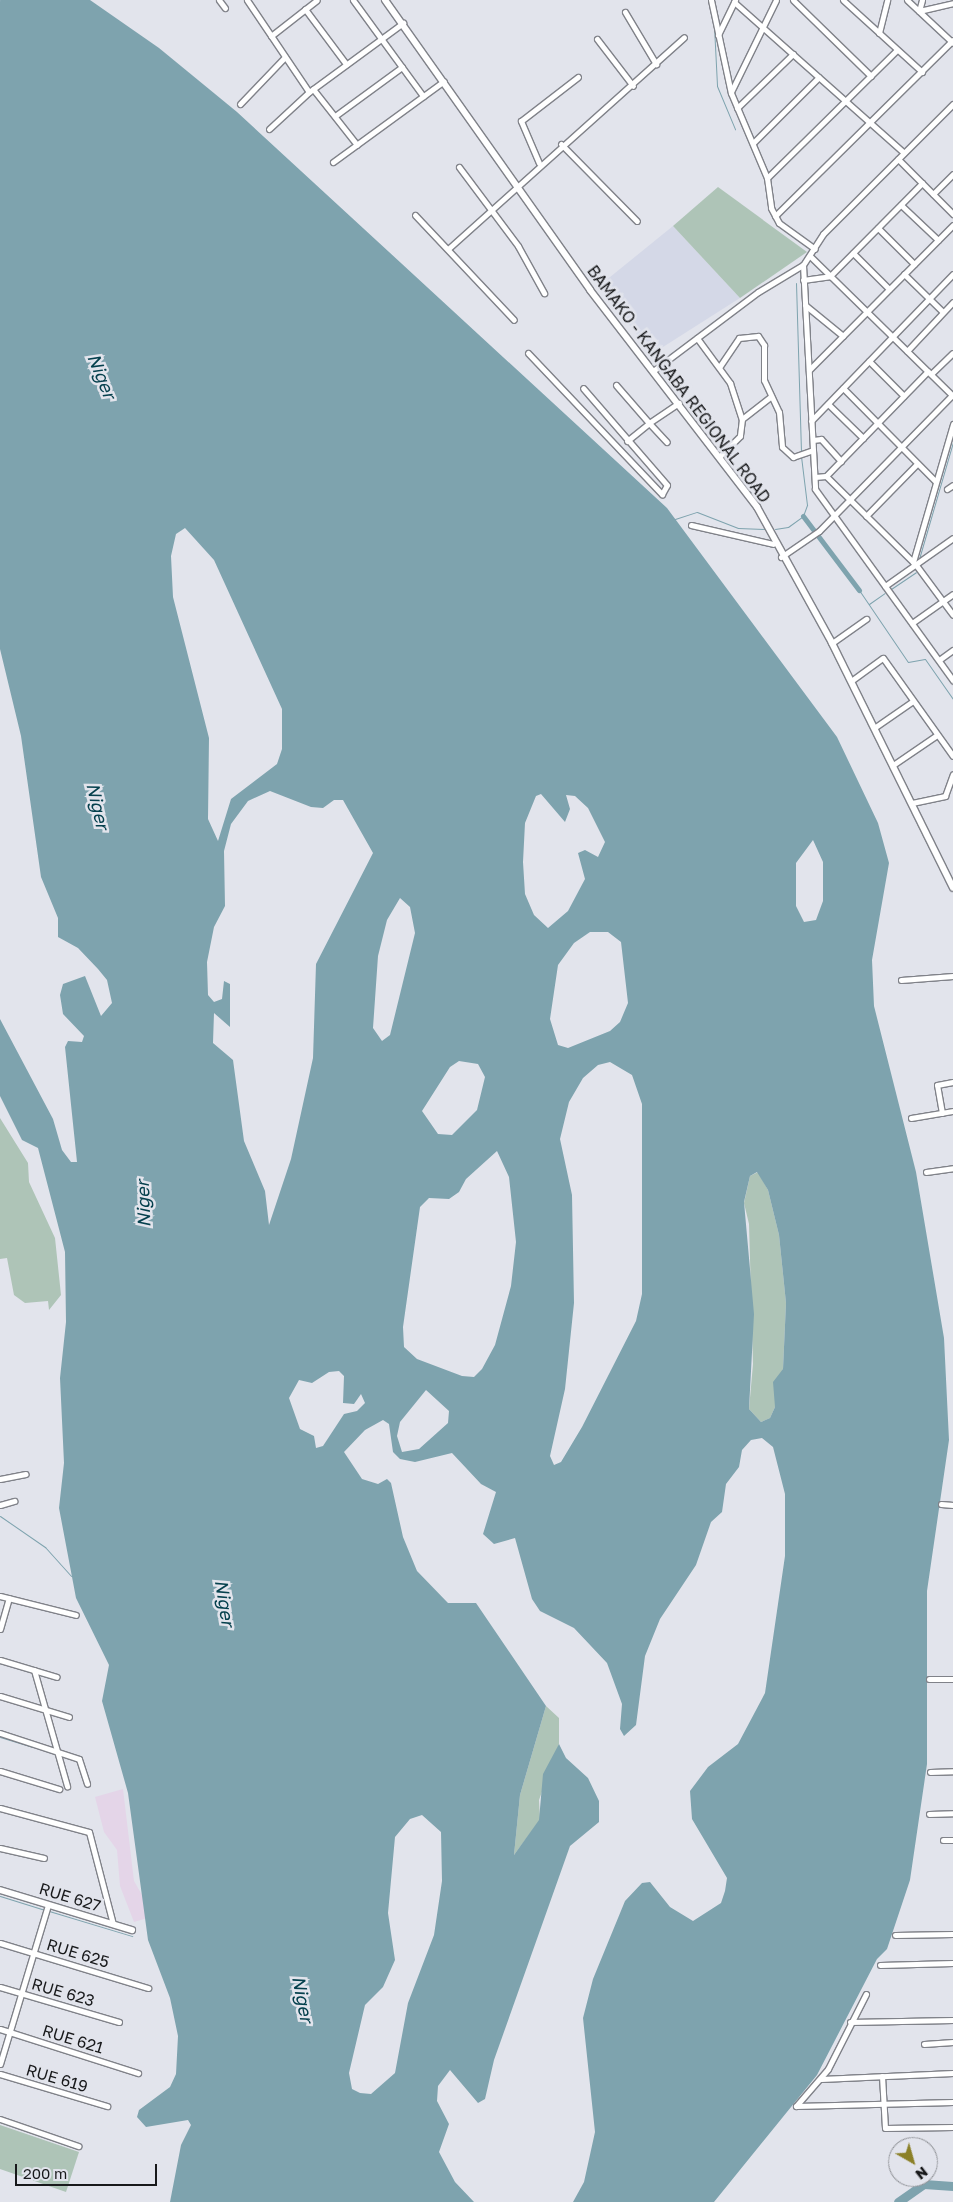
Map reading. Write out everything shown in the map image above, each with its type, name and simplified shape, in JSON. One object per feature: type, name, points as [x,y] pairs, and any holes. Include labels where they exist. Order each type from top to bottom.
[{"type":"street","points":[[218,0],[225,8]]},
{"type":"street","points":[[247,0],[285,56],[311,90],[335,116],[356,145]]},
{"type":"street","points":[[271,36],[317,0]]},
{"type":"street","points":[[353,0],[423,96]]},
{"type":"street","name":"BAMAKO - KANGABA REGIONAL ROAD","points":[[386,0],[444,81],[516,188],[653,371],[720,456],[766,522],[773,544],[832,643],[953,888]]},
{"type":"street","points":[[711,0],[731,93],[767,178],[775,216],[815,249]]},
{"type":"street","points":[[731,93],[776,0]]},
{"type":"street","points":[[793,0],[871,76]]},
{"type":"street","points":[[879,33],[886,0]]},
{"type":"street","points":[[775,216],[952,41],[907,0]]},
{"type":"street","points":[[919,11],[922,0]]},
{"type":"street","points":[[718,35],[735,1],[904,153]]},
{"type":"street","points":[[846,1],[922,72]]},
{"type":"street","points":[[919,11],[953,3]]},
{"type":"street","points":[[305,9],[346,64]]},
{"type":"street","points":[[625,12],[656,64]]},
{"type":"street","points":[[269,129],[311,90],[403,23]]},
{"type":"street","points":[[448,248],[491,208],[516,188],[539,164],[633,86],[684,37]]},
{"type":"street","points":[[597,39],[633,86]]},
{"type":"street","points":[[767,178],[897,50]]},
{"type":"street","points":[[737,108],[793,54]]},
{"type":"street","points":[[240,104],[285,56]]},
{"type":"street","points":[[335,116],[402,67]]},
{"type":"street","points":[[539,164],[521,122],[578,77]]},
{"type":"street","points":[[753,143],[819,77]]},
{"type":"street","points":[[333,162],[444,81]]},
{"type":"street","points":[[653,371],[758,292],[803,265],[811,257],[823,234],[953,104]]},
{"type":"street","points":[[562,144],[637,222]]},
{"type":"street","points":[[898,159],[953,214]]},
{"type":"street","points":[[459,167],[491,208],[544,293]]},
{"type":"street","points":[[933,194],[953,174]]},
{"type":"street","points":[[803,280],[830,276],[922,183]]},
{"type":"street","points":[[901,205],[938,240]]},
{"type":"street","points":[[415,215],[514,320]]},
{"type":"street","points":[[808,370],[953,225]]},
{"type":"street","points":[[878,228],[914,264]]},
{"type":"street","points":[[853,254],[889,289]]},
{"type":"street","points":[[781,557],[812,536],[834,516],[953,396],[811,257]]},
{"type":"street","points":[[803,265],[812,450],[816,489],[953,680]]},
{"type":"street","points":[[904,274],[944,312]]},
{"type":"street","points":[[812,421],[953,274]]},
{"type":"street","points":[[907,351],[953,302]]},
{"type":"street","points":[[805,306],[812,307],[843,336]]},
{"type":"street","points":[[720,366],[739,338],[758,336],[764,345],[764,380],[779,412],[782,447],[796,457],[812,450]]},
{"type":"street","points":[[697,338],[720,366],[742,419],[740,436],[720,456]]},
{"type":"street","points":[[815,477],[826,476],[904,396],[953,352]]},
{"type":"street","points":[[528,353],[574,396],[660,495],[667,485],[583,388]]},
{"type":"street","points":[[869,361],[904,396]]},
{"type":"street","points":[[616,385],[667,442]]},
{"type":"street","points":[[843,388],[936,482]]},
{"type":"street","points":[[742,419],[771,396]]},
{"type":"street","points":[[627,441],[649,423],[679,403]]},
{"type":"street","points":[[828,404],[863,438]]},
{"type":"street","points":[[915,563],[953,424]]},
{"type":"street","points":[[813,440],[821,440],[841,460]]},
{"type":"street","points":[[866,516],[918,464]]},
{"type":"street","points":[[826,476],[915,563],[953,615]]},
{"type":"street","points":[[947,489],[953,485]]},
{"type":"street","points":[[691,525],[773,544]]},
{"type":"street","points":[[885,586],[953,538]]},
{"type":"street","points":[[912,623],[953,594]]},
{"type":"street","points":[[832,643],[866,619]]},
{"type":"street","points":[[939,660],[953,650]]},
{"type":"street","points":[[851,681],[883,658],[953,756]]},
{"type":"street","points":[[874,728],[913,701]]},
{"type":"street","points":[[893,765],[938,735]]},
{"type":"street","points":[[912,803],[945,796],[953,774]]},
{"type":"street","points":[[900,980],[953,976]]},
{"type":"street","points":[[942,1113],[936,1085],[953,1082]]},
{"type":"street","points":[[911,1118],[953,1112]]},
{"type":"street","points":[[926,1172],[953,1168]]},
{"type":"street","points":[[0,1479],[26,1474]]},
{"type":"street","points":[[0,1504],[14,1502]]},
{"type":"street","points":[[941,1504],[953,1505]]},
{"type":"street","points":[[0,1596],[76,1615]]},
{"type":"street","points":[[0,1630],[9,1598]]},
{"type":"street","points":[[0,1660],[58,1677]]},
{"type":"street","points":[[34,1670],[60,1751],[67,1786]]},
{"type":"street","points":[[929,1679],[953,1679]]},
{"type":"street","points":[[0,1696],[69,1717]]},
{"type":"street","points":[[0,1733],[60,1751],[79,1759],[87,1784]]},
{"type":"street","points":[[0,1771],[59,1789]]},
{"type":"street","points":[[930,1772],[953,1771]]},
{"type":"street","points":[[0,1808],[89,1832],[113,1924]]},
{"type":"street","points":[[929,1814],[953,1813]]},
{"type":"street","points":[[942,1840],[953,1840]]},
{"type":"street","points":[[1,1849],[44,1858]]},
{"type":"street","name":"RUE 627","points":[[0,1890],[132,1930]]},
{"type":"street","points":[[0,2064],[48,1905]]},
{"type":"street","points":[[896,1935],[953,1934]]},
{"type":"street","name":"RUE 625","points":[[0,1943],[148,1988]]},
{"type":"street","points":[[880,1965],[953,1963]]},
{"type":"street","name":"RUE 623","points":[[0,1987],[119,2022]]},
{"type":"street","points":[[866,1994],[821,2079],[796,2106],[953,2102]]},
{"type":"street","points":[[850,2022],[953,2020]]},
{"type":"street","name":"RUE 621","points":[[0,2029],[138,2073]]},
{"type":"street","points":[[924,2044],[953,2042]]},
{"type":"street","points":[[821,2079],[953,2073]]},
{"type":"street","name":"RUE 619","points":[[0,2074],[107,2106]]},
{"type":"street","points":[[882,2076],[885,2128],[953,2128]]},
{"type":"street","points":[[0,2119],[78,2146]]},
{"type":"shaded area","points":[[673,226],[740,298],[652,354],[599,286]]},
{"type":"shaded area","points":[[123,1789],[134,1881],[154,1916],[134,1922],[120,1886],[117,1850],[104,1832],[95,1797]]},
{"type":"green space","points":[[718,187],[807,252],[740,298],[673,226]]},
{"type":"green space","points":[[0,1118],[28,1163],[29,1182],[55,1238],[61,1295],[49,1310],[48,1301],[25,1303],[14,1295],[7,1258],[0,1259]]},
{"type":"green space","points":[[758,1172],[768,1190],[779,1235],[786,1303],[783,1369],[775,1407],[770,1418],[761,1422],[749,1409],[753,1364],[749,1224],[744,1203],[750,1176]]},
{"type":"green space","points":[[546,1706],[559,1718],[559,1744],[539,1800],[540,1820],[514,1855],[520,1795]]},
{"type":"green space","points":[[0,2125],[79,2152],[66,2192],[0,2169]]},
{"type":"water","name":"Niger","points":[[0,0],[90,0],[159,48],[237,112],[667,508],[837,737],[878,823],[889,863],[872,960],[874,1006],[916,1172],[944,1338],[949,1440],[927,1591],[927,1764],[910,1880],[887,1949],[877,1959],[817,2075],[714,2202],[573,2202],[584,2182],[595,2132],[583,2018],[593,1979],[625,1901],[642,1883],[650,1882],[670,1907],[693,1921],[721,1903],[725,1891],[727,1878],[692,1819],[690,1791],[708,1767],[738,1744],[765,1693],[785,1556],[785,1494],[773,1447],[762,1438],[751,1440],[742,1450],[739,1467],[726,1484],[722,1512],[711,1522],[696,1565],[660,1619],[645,1656],[636,1725],[624,1736],[620,1729],[622,1704],[607,1663],[574,1628],[540,1611],[532,1599],[515,1538],[494,1544],[483,1534],[496,1492],[481,1484],[452,1453],[415,1462],[400,1459],[393,1452],[389,1424],[383,1420],[365,1430],[344,1452],[362,1479],[378,1484],[387,1479],[391,1483],[403,1537],[417,1571],[448,1603],[476,1603],[546,1706],[520,1795],[514,1855],[539,1820],[543,1774],[559,1744],[566,1758],[588,1778],[599,1801],[599,1822],[570,1846],[494,2060],[485,2099],[478,2103],[450,2070],[438,2086],[437,2101],[449,2124],[439,2152],[455,2182],[474,2202],[170,2202],[181,2145],[191,2125],[188,2120],[146,2127],[137,2117],[139,2110],[170,2087],[176,2074],[178,2036],[170,1998],[148,1940],[128,1793],[102,1701],[109,1665],[76,1598],[59,1508],[64,1463],[60,1378],[66,1322],[65,1252],[38,1148],[22,1140],[0,1096],[0,1019],[53,1119],[62,1150],[71,1162],[77,1162],[65,1047],[68,1041],[82,1042],[84,1036],[63,1014],[60,995],[63,984],[85,976],[101,1016],[112,1003],[107,980],[98,969],[78,948],[58,937],[58,918],[41,877],[21,736],[0,649]],"holes":[[[185,528],[214,560],[282,709],[282,749],[277,764],[231,799],[218,841],[208,819],[209,738],[173,597],[171,556],[176,534]],[[270,791],[311,807],[323,808],[334,800],[343,800],[373,853],[316,964],[313,1058],[291,1159],[269,1225],[265,1191],[244,1141],[233,1060],[213,1043],[214,1013],[230,1027],[230,984],[224,981],[222,999],[214,1002],[208,995],[207,962],[214,927],[225,906],[224,851],[231,824],[248,801]],[[541,794],[565,822],[570,809],[566,795],[575,796],[588,808],[605,842],[598,857],[585,850],[578,853],[585,879],[568,911],[548,928],[534,915],[525,894],[523,862],[525,823],[536,796]],[[813,840],[823,862],[823,901],[816,920],[804,922],[796,906],[796,863]],[[400,898],[410,907],[415,933],[390,1035],[382,1041],[373,1028],[378,956],[387,920]],[[590,932],[608,932],[621,942],[628,1003],[620,1022],[610,1031],[568,1048],[558,1045],[550,1019],[558,965],[574,943]],[[459,1061],[478,1064],[485,1077],[477,1110],[452,1135],[438,1134],[422,1111],[450,1067]],[[610,1062],[632,1075],[642,1104],[642,1294],[636,1321],[582,1427],[561,1462],[554,1465],[550,1456],[565,1389],[574,1303],[572,1195],[560,1139],[569,1102],[583,1078],[598,1065]],[[497,1151],[509,1177],[516,1242],[511,1286],[495,1345],[482,1369],[474,1377],[462,1376],[417,1359],[404,1347],[403,1327],[420,1207],[429,1198],[449,1199],[459,1192],[466,1179]],[[757,1172],[768,1190],[779,1235],[786,1303],[783,1369],[773,1382],[775,1407],[770,1418],[761,1422],[749,1409],[754,1314],[744,1202],[750,1176]],[[339,1371],[344,1376],[343,1403],[354,1404],[361,1394],[365,1403],[357,1411],[344,1414],[323,1446],[316,1448],[314,1436],[300,1429],[289,1398],[299,1380],[312,1383],[329,1372]],[[426,1390],[449,1411],[448,1423],[419,1449],[402,1452],[397,1436],[400,1422]],[[422,1815],[441,1832],[442,1881],[434,1935],[408,2003],[395,2073],[371,2094],[360,2093],[352,2089],[349,2073],[365,2005],[383,1987],[395,1960],[388,1913],[395,1837],[410,1819]]]},
{"type":"waterway","points":[[714,26],[717,86],[735,129]]},
{"type":"waterway","points":[[796,283],[801,452]]},
{"type":"waterway","points":[[919,559],[953,442]]},
{"type":"waterway","points":[[775,529],[788,527],[803,516],[807,505],[801,456]]},
{"type":"waterway","points":[[675,519],[697,512],[738,528],[765,529]]},
{"type":"waterway","points":[[803,516],[859,590]]},
{"type":"waterway","points":[[891,589],[916,572]]},
{"type":"waterway","points":[[859,590],[908,662],[925,659],[953,699]]},
{"type":"waterway","points":[[869,604],[885,593]]},
{"type":"waterway","points":[[0,1516],[45,1547],[71,1576]]},
{"type":"waterway","points":[[0,1737],[33,1747]]},
{"type":"waterway","points":[[0,1896],[45,1910]]},
{"type":"waterway","points":[[49,1911],[132,1936]]},
{"type":"waterway","points":[[10,1943],[33,1950]]},
{"type":"waterway","points":[[898,2202],[924,2184],[953,2186]]}]
